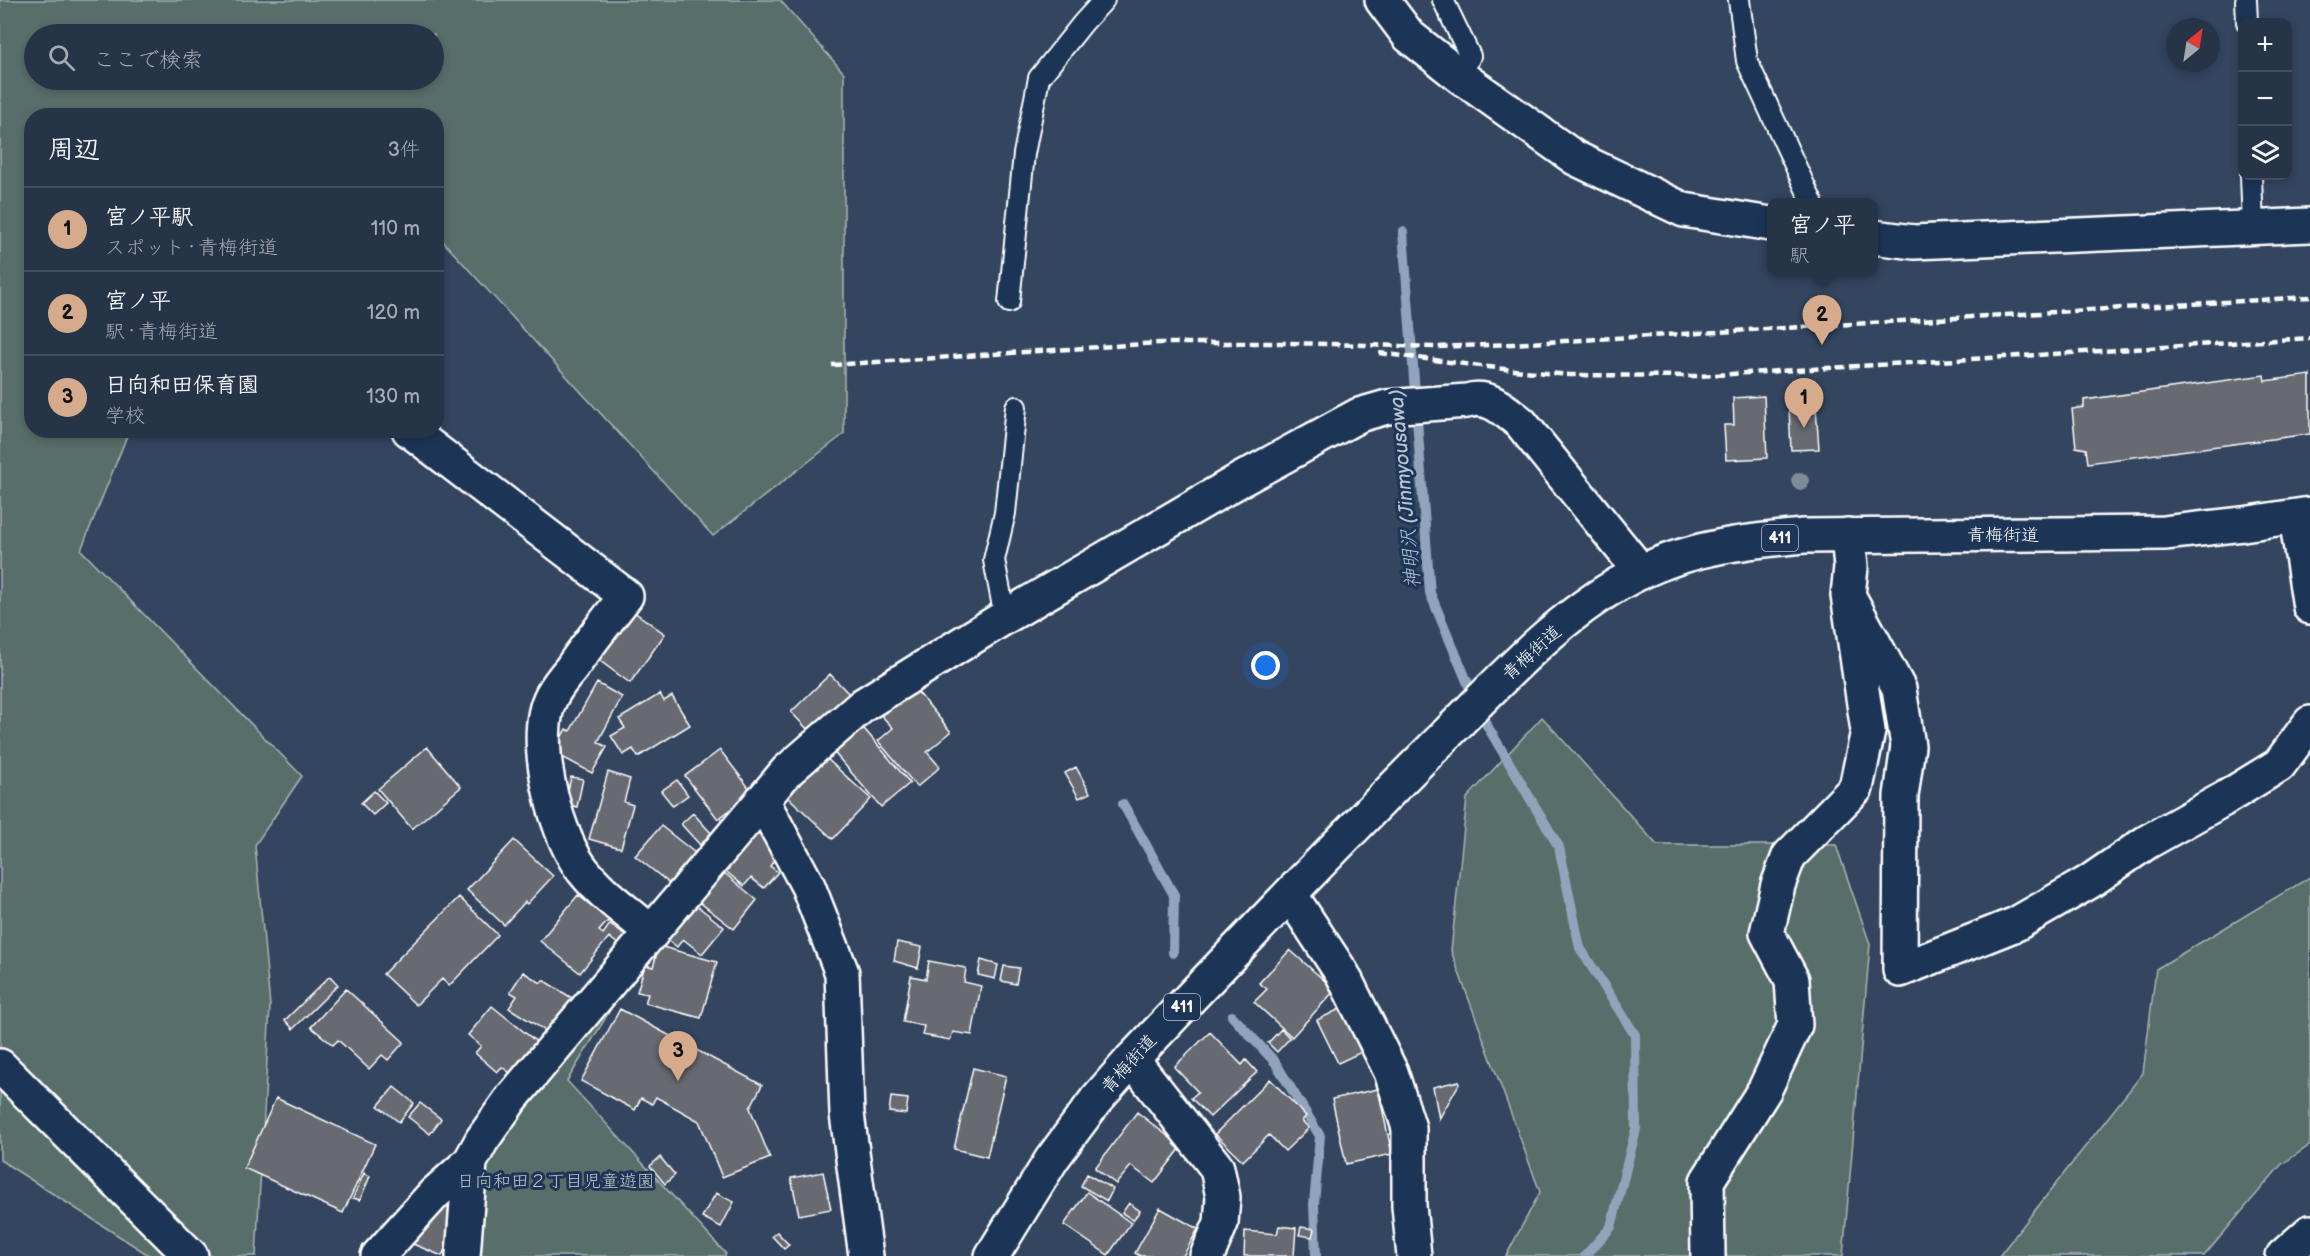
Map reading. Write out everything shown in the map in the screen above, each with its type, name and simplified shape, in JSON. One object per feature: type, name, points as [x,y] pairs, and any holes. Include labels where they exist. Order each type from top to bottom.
[{"type":"main road","points":[[1382,0],[1409,36],[1461,77],[1575,159],[1684,210],[1767,223]]},
{"type":"main road","points":[[1878,238],[1914,242],[2310,225]]},
{"type":"main road","points":[[378,1256],[434,1194],[470,1162],[482,1140],[511,1099],[787,771],[863,705],[1005,617],[1248,475],[1359,416],[1387,407],[1467,401],[1477,398],[1496,404],[1521,423],[1641,572]]},
{"type":"main road","points":[[419,438],[626,596],[552,694],[545,714],[544,749],[548,782],[557,822],[578,864],[590,879],[652,933]]},
{"type":"main road","points":[[2303,515],[2310,607]]},
{"type":"main road","name":"青梅街道","points":[[992,1256],[1052,1159],[1096,1100],[1132,1059],[1400,780],[1518,664],[1580,609],[1641,572],[1698,550],[1758,540],[1848,535],[2164,533],[2303,515]]},
{"type":"main road","points":[[1708,1256],[1707,1181],[1765,1089],[1795,1025],[1792,980],[1767,933],[1778,885],[1789,856],[1856,788],[1868,731],[1848,595],[1851,567],[1848,535]]},
{"type":"main road","points":[[1848,595],[1899,689],[1908,746],[1901,796],[1900,970],[2016,924],[2089,882],[2147,842],[2279,765],[2310,723]]},
{"type":"main road","points":[[762,800],[808,886],[842,973],[847,1114],[866,1256]]},
{"type":"main road","points":[[1290,894],[1343,975],[1391,1072],[1409,1128],[1409,1206],[1414,1256]]},
{"type":"main road","points":[[1132,1059],[1217,1168],[1223,1197],[1221,1223],[1207,1256]]},
{"type":"main road","points":[[0,1066],[191,1256]]},
{"type":"main road","points":[[463,1256],[470,1162]]},
{"type":"main road","points":[[2283,1256],[2310,1232]]},
{"type":"lane","points":[[1009,302],[1024,154],[1039,78],[1104,0]]},
{"type":"lane","points":[[1443,0],[1470,56],[1461,77]]},
{"type":"lane","points":[[1739,0],[1747,62],[1810,198]]},
{"type":"lane","points":[[2246,0],[2247,18]]},
{"type":"lane","points":[[2251,180],[2253,227]]},
{"type":"lane","points":[[1005,617],[994,560],[1005,513],[1016,407]]},
{"type":"green space","points":[[0,0],[780,0],[844,73],[844,434],[713,536],[444,243],[444,108],[24,108],[24,438],[126,438],[81,550],[302,776],[255,845],[270,1006],[256,1256],[150,1256],[0,1160]]},
{"type":"green space","points":[[1542,717],[1657,845],[1836,845],[1870,944],[1843,1256],[1506,1256],[1540,1192],[1451,951],[1467,798]]},
{"type":"green space","points":[[2310,877],[2310,1145],[2281,1165],[2204,1256],[1999,1256],[2143,1073],[2156,969]]},
{"type":"green space","name":"日向和田２丁目児童遊園","points":[[605,1004],[611,1009],[567,1081],[726,1254],[725,1256],[472,1256],[483,1157]]},
{"type":"building","points":[[2264,375],[2265,381],[2310,375],[2310,434],[2088,463],[2086,449],[2076,447],[2072,409],[2084,407],[2084,400]]},
{"type":"building","points":[[1764,396],[1767,458],[1726,460],[1724,425],[1734,425],[1733,398]]},
{"type":"building","points":[[1816,407],[1819,449],[1791,450],[1789,408]]},
{"type":"building","points":[[630,609],[665,634],[630,683],[596,658]]},
{"type":"building","points":[[830,674],[849,694],[810,732],[791,712]]},
{"type":"building","points":[[597,683],[622,697],[598,742],[607,747],[592,773],[553,752],[566,729],[570,731]]},
{"type":"building","points":[[912,685],[951,732],[927,752],[940,767],[917,787],[878,741],[893,728],[879,713]]},
{"type":"building","points":[[660,694],[664,701],[672,696],[690,725],[638,757],[633,749],[623,755],[611,736],[625,728],[619,719]]},
{"type":"building","points":[[860,724],[910,783],[881,807],[831,749]]},
{"type":"building","points":[[427,747],[461,787],[412,829],[378,789]]},
{"type":"building","points":[[720,750],[753,793],[718,819],[685,776]]},
{"type":"building","points":[[825,757],[871,799],[833,839],[788,797]]},
{"type":"building","points":[[1076,767],[1090,793],[1079,798],[1065,773]]},
{"type":"building","points":[[608,772],[630,779],[624,802],[633,805],[621,848],[589,839]]},
{"type":"building","points":[[571,777],[583,779],[577,807],[565,804]]},
{"type":"building","points":[[677,780],[688,795],[673,806],[661,791]]},
{"type":"building","points":[[374,791],[386,803],[373,815],[361,803]]},
{"type":"building","points":[[693,813],[711,833],[700,845],[681,824]]},
{"type":"building","points":[[661,826],[699,856],[674,887],[635,856]]},
{"type":"building","points":[[756,830],[772,842],[768,846],[778,855],[770,866],[778,872],[764,888],[751,878],[744,886],[723,869]]},
{"type":"building","points":[[514,840],[553,876],[504,925],[467,890]]},
{"type":"building","points":[[722,871],[757,900],[734,929],[698,901]]},
{"type":"building","points":[[578,895],[609,920],[599,931],[603,934],[610,924],[626,937],[620,946],[609,937],[580,973],[540,941]]},
{"type":"building","points":[[459,897],[498,935],[449,986],[442,979],[416,1005],[383,974]]},
{"type":"building","points":[[696,905],[724,927],[702,954],[683,939],[677,947],[666,938]]},
{"type":"building","points":[[897,942],[922,947],[918,968],[894,961]]},
{"type":"building","points":[[659,946],[717,962],[701,1018],[645,1003],[648,994],[637,992],[645,965],[653,967]]},
{"type":"building","points":[[1290,950],[1335,990],[1292,1037],[1254,1002],[1267,989],[1259,983]]},
{"type":"building","points":[[981,960],[998,965],[995,979],[978,975]]},
{"type":"building","points":[[929,961],[966,968],[964,982],[981,986],[972,1035],[953,1032],[950,1040],[922,1035],[924,1026],[903,1022],[911,976],[926,979]]},
{"type":"building","points":[[1004,966],[1019,968],[1016,984],[1001,981]]},
{"type":"building","points":[[523,972],[541,983],[543,980],[572,998],[549,1033],[509,1008],[517,996],[510,992]]},
{"type":"building","points":[[330,976],[338,985],[293,1029],[285,1020]]},
{"type":"building","points":[[346,989],[404,1042],[388,1060],[382,1055],[369,1069],[338,1040],[333,1045],[311,1027]]},
{"type":"building","points":[[492,1006],[538,1043],[513,1075],[502,1067],[497,1072],[475,1053],[481,1046],[468,1035]]},
{"type":"building","points":[[1344,1007],[1366,1050],[1338,1063],[1317,1020]]},
{"type":"building","points":[[620,1009],[762,1085],[750,1108],[770,1158],[722,1177],[699,1121],[656,1097],[652,1104],[641,1098],[635,1110],[581,1081]]},
{"type":"building","points":[[1281,1029],[1290,1038],[1277,1052],[1268,1043]]},
{"type":"building","points":[[1210,1032],[1242,1065],[1246,1060],[1257,1072],[1210,1117],[1191,1098],[1198,1092],[1174,1067]]},
{"type":"building","points":[[973,1068],[1006,1076],[987,1157],[954,1149]]},
{"type":"building","points":[[1270,1079],[1306,1116],[1302,1121],[1309,1128],[1285,1151],[1269,1135],[1243,1161],[1215,1134]]},
{"type":"building","points":[[1459,1081],[1459,1084],[1439,1119],[1433,1087]]},
{"type":"building","points":[[394,1087],[414,1103],[399,1122],[378,1106]]},
{"type":"building","points":[[1378,1089],[1392,1154],[1346,1164],[1332,1099]]},
{"type":"building","points":[[891,1097],[908,1099],[906,1114],[889,1112]]},
{"type":"building","points":[[276,1098],[375,1144],[343,1213],[244,1168]]},
{"type":"building","points":[[420,1103],[441,1119],[430,1134],[408,1117]]},
{"type":"building","points":[[1137,1112],[1174,1141],[1180,1149],[1154,1183],[1131,1166],[1116,1184],[1095,1168]]},
{"type":"building","points":[[660,1157],[675,1175],[665,1184],[650,1166]]},
{"type":"building","points":[[823,1172],[831,1209],[799,1215],[791,1178]]},
{"type":"building","points":[[364,1173],[370,1176],[360,1200],[353,1198]]},
{"type":"building","points":[[1087,1174],[1113,1189],[1107,1201],[1081,1186]]},
{"type":"building","points":[[1087,1192],[1131,1223],[1108,1255],[1064,1225]]},
{"type":"building","points":[[716,1193],[734,1202],[721,1227],[702,1217]]},
{"type":"building","points":[[445,1201],[453,1206],[452,1233],[442,1256],[413,1244],[420,1229]]},
{"type":"building","points":[[1129,1203],[1140,1211],[1133,1220],[1122,1213]]},
{"type":"building","points":[[1160,1208],[1198,1229],[1183,1256],[1140,1256],[1135,1253]]},
{"type":"building","points":[[1279,1226],[1296,1228],[1294,1256],[1244,1256],[1245,1231],[1277,1234]]},
{"type":"building","points":[[1301,1227],[1314,1229],[1312,1237],[1299,1235]]},
{"type":"building","points":[[777,1232],[789,1245],[784,1249],[772,1236]]},
{"type":"waterway","name":"神明沢 (Jinmyousawa)","points":[[1403,232],[1430,593],[1482,717],[1559,847],[1580,948],[1635,1035],[1636,1129],[1611,1227],[1585,1256]]},
{"type":"waterway","points":[[1123,804],[1174,895],[1173,953]]},
{"type":"waterway","points":[[1232,1016],[1275,1062],[1320,1136],[1314,1204],[1316,1256]]},
{"type":"railway","points":[[832,365],[1158,343],[1290,343],[1436,347],[1513,344],[2310,297]]},
{"type":"railway","points":[[1379,353],[1570,375],[1699,376],[2310,338]]},
{"type":"place","name":"宮ノ平","points":[[1822,345]]},
{"type":"place","name":"宮ノ平駅","points":[[1804,428]]},
{"type":"place","name":"日向和田保育園","points":[[678,1081]]}]
